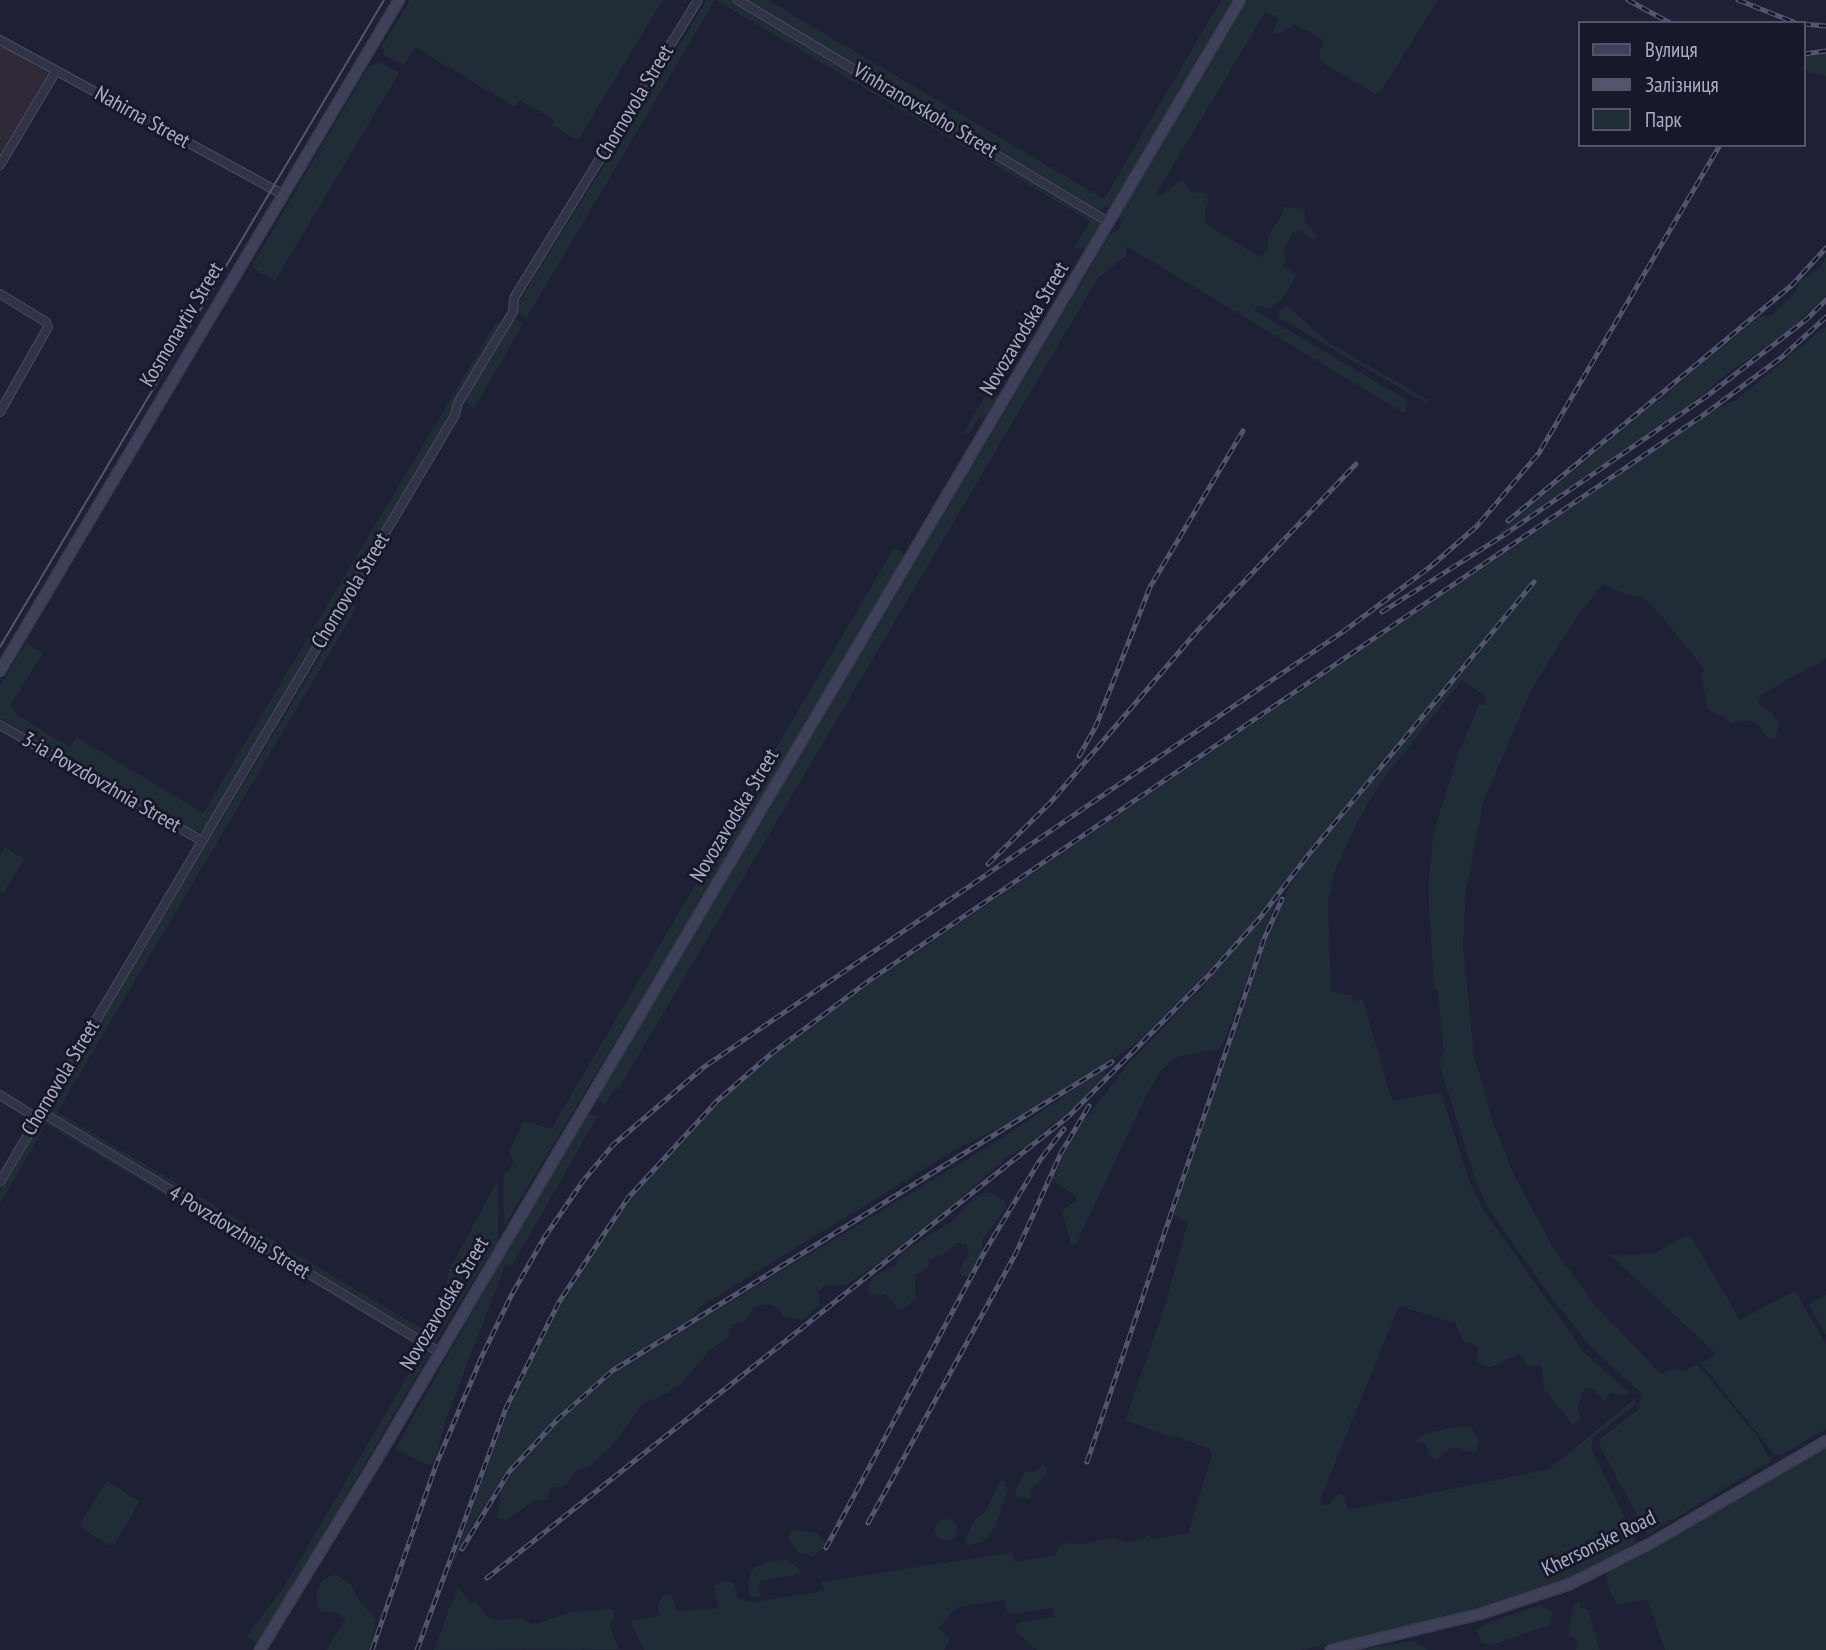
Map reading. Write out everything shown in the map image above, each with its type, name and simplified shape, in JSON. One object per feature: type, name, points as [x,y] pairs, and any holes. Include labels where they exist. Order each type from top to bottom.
[{"type":"street","name":"Kosmonavtiv Street","points":[[0,671],[399,0]]},
{"type":"street","name":"Chornovola Street","points":[[0,1182],[455,415],[458,403],[513,312],[514,298],[698,0]]},
{"type":"street","name":"Vinhranovskoho Street","points":[[738,0],[1110,223]]},
{"type":"street","name":"Novozavodska Street","points":[[260,1650],[1110,223],[1240,0]]},
{"type":"street","name":"Nahirna Street","points":[[0,40],[284,195]]},
{"type":"street","points":[[0,165],[57,71]]},
{"type":"street","points":[[0,294],[46,322],[47,332],[0,412]]},
{"type":"street","name":"3-ia Povzdovzhnia Street","points":[[0,725],[202,841]]},
{"type":"street","name":"4 Povzdovzhnia Street","points":[[0,1095],[39,1115],[439,1352]]},
{"type":"street","name":"Khersonske Road","points":[[1331,1650],[1480,1614],[1570,1584],[1651,1543],[1826,1441]]},
{"type":"shaded area","points":[[0,44],[49,74],[0,156]]},
{"type":"green space","points":[[410,0],[663,0],[578,140],[552,125],[554,120],[520,100],[515,107],[415,47],[404,65],[384,55],[382,46]]},
{"type":"green space","points":[[707,0],[715,0],[526,319],[518,313],[517,305]]},
{"type":"green space","points":[[715,0],[732,0],[1100,220],[1101,227],[1088,248],[1074,248],[1090,221]]},
{"type":"green space","points":[[745,0],[768,0],[1104,199],[1221,0],[1232,0],[1111,206],[1097,210]]},
{"type":"green space","points":[[1248,0],[1438,0],[1383,88],[1375,94],[1326,65],[1319,57],[1323,40],[1294,24],[1280,34],[1272,33],[1279,18],[1266,11],[1156,194],[1159,196],[1182,180],[1191,192],[1206,193],[1209,200],[1205,212],[1206,224],[1260,257],[1268,250],[1268,235],[1284,207],[1304,209],[1306,223],[1317,236],[1313,239],[1298,230],[1292,233],[1284,249],[1286,261],[1282,265],[1297,274],[1281,301],[1268,309],[1258,305],[1254,310],[1407,400],[1408,406],[1404,413],[1126,246],[1126,256],[1098,278],[618,1090],[615,1088],[605,1105],[598,1097],[1110,234],[1118,230],[1121,208]]},
{"type":"green space","points":[[1826,53],[1826,76],[1810,73],[1805,69],[1805,55]]},
{"type":"green space","points":[[378,62],[399,73],[275,281],[254,269],[254,262],[368,67]]},
{"type":"green space","points":[[1826,257],[1826,296],[1788,331],[1720,379],[1702,396],[1482,547],[1760,316],[1771,316],[1795,292],[1800,281],[1820,267]]},
{"type":"green space","points":[[1287,306],[1331,344],[1428,400],[1426,403],[1279,318],[1279,310]]},
{"type":"green space","points":[[513,319],[524,323],[474,408],[464,399]]},
{"type":"green space","points":[[497,321],[500,328],[204,831],[192,831],[0,718],[0,686],[26,643],[43,653],[10,706],[17,715],[70,747],[76,737],[203,813]]},
{"type":"green space","points":[[1826,326],[1826,659],[1760,695],[1758,704],[1772,713],[1779,724],[1776,737],[1769,739],[1755,722],[1743,720],[1733,723],[1708,709],[1701,679],[1704,669],[1665,620],[1643,597],[1625,594],[1603,584],[1574,621],[1531,690],[1483,803],[1466,891],[1463,945],[1474,1056],[1493,1122],[1514,1175],[1554,1249],[1596,1306],[1661,1374],[1674,1368],[1683,1372],[1697,1364],[1757,1436],[1771,1461],[1647,1535],[1599,1444],[1601,1438],[1639,1409],[1641,1393],[1592,1348],[1549,1295],[1487,1206],[1475,1179],[1439,1063],[1444,1051],[1437,989],[1434,989],[1428,887],[1433,837],[1446,792],[1459,751],[1479,704],[1484,705],[1486,697],[1462,680],[1384,778],[1357,822],[1334,873],[1328,901],[1331,991],[1352,996],[1352,1001],[1363,1000],[1392,1101],[1441,1092],[1470,1182],[1482,1208],[1584,1352],[1628,1392],[1625,1395],[1610,1392],[1607,1400],[1603,1400],[1594,1389],[1584,1388],[1578,1408],[1581,1419],[1572,1424],[1544,1389],[1541,1366],[1528,1366],[1519,1354],[1491,1367],[1484,1366],[1478,1362],[1477,1346],[1463,1342],[1455,1323],[1399,1306],[1321,1497],[1323,1505],[1328,1505],[1338,1494],[1344,1495],[1348,1510],[1549,1469],[1637,1397],[1635,1405],[1594,1437],[1591,1448],[1637,1542],[1567,1579],[1397,1630],[1300,1650],[1037,1650],[1016,1632],[1016,1626],[1022,1622],[1054,1617],[1053,1608],[1008,1614],[1004,1600],[957,1607],[938,1628],[950,1639],[944,1650],[644,1650],[630,1621],[660,1616],[658,1606],[662,1596],[666,1594],[672,1596],[678,1611],[719,1608],[713,1586],[724,1580],[734,1584],[738,1599],[754,1602],[825,1591],[821,1582],[1002,1554],[1012,1553],[1014,1562],[1056,1555],[1058,1546],[1065,1543],[1083,1544],[1113,1537],[1127,1543],[1149,1536],[1155,1539],[1188,1533],[1212,1454],[1209,1449],[1125,1420],[1162,1315],[1188,1223],[1173,1214],[1265,940],[1286,893],[1310,854],[1533,582],[1307,853],[1258,917],[1167,1017],[1131,1047],[1038,1109],[960,1147],[700,1307],[694,1316],[610,1369],[557,1417],[508,1470],[472,1525],[449,1573],[508,1410],[560,1303],[630,1199],[673,1149],[745,1078],[792,1039],[870,984],[1718,408],[1736,400]]},
{"type":"green space","points":[[1002,369],[1005,376],[996,393],[999,399],[989,418],[978,418],[969,434],[963,433]]},
{"type":"green space","points":[[894,548],[904,553],[906,560],[504,1226],[503,1171],[507,1173],[513,1162],[509,1152],[523,1121],[551,1129]]},
{"type":"green space","points":[[352,604],[357,607],[57,1112],[431,1334],[453,1295],[446,1285],[449,1270],[498,1180],[498,1241],[434,1344],[429,1344],[47,1109]]},
{"type":"green space","points":[[5,847],[24,859],[3,894],[0,892],[0,855]]},
{"type":"green space","points":[[1275,903],[1224,1041],[1219,1049],[1177,1057],[1162,1069],[1148,1092],[1076,1244],[1071,1244],[1062,1214],[1064,1209],[1075,1201],[1076,1196],[1052,1179],[1076,1131],[1128,1064],[1204,985]]},
{"type":"green space","points":[[1105,1071],[1106,1075],[1067,1116],[1047,1127],[1030,1145],[1010,1155],[906,1245],[846,1285],[823,1286],[819,1291],[820,1305],[802,1320],[783,1317],[778,1308],[770,1304],[755,1306],[745,1321],[732,1325],[728,1337],[711,1349],[682,1383],[659,1398],[644,1402],[615,1442],[592,1465],[576,1471],[566,1486],[550,1488],[547,1500],[533,1501],[507,1520],[497,1518],[501,1489],[522,1460],[560,1420],[619,1369],[997,1141]]},
{"type":"green space","points":[[588,1115],[597,1117],[512,1266],[506,1263],[446,1419],[435,1460],[430,1466],[395,1449],[501,1261]]},
{"type":"green space","points":[[42,1119],[431,1352],[258,1644],[246,1636],[282,1590],[415,1363],[421,1348],[46,1124],[0,1204],[0,1191]]},
{"type":"green space","points":[[990,1192],[1005,1201],[1006,1208],[982,1240],[982,1252],[968,1277],[961,1275],[960,1270],[969,1250],[966,1244],[956,1243],[945,1254],[929,1259],[928,1268],[915,1275],[916,1298],[906,1308],[898,1309],[885,1294],[869,1295],[867,1290],[873,1277],[895,1265],[902,1253],[952,1221],[975,1196]]},
{"type":"green space","points":[[1691,1236],[1740,1320],[1795,1291],[1826,1344],[1826,1429],[1780,1456],[1774,1454],[1700,1362],[1708,1361],[1715,1353],[1610,1255],[1655,1253]]},
{"type":"green space","points":[[1826,1295],[1826,1335],[1808,1304]]},
{"type":"green space","points":[[1471,1426],[1479,1441],[1477,1450],[1472,1453],[1453,1447],[1436,1460],[1429,1455],[1426,1443],[1416,1442],[1419,1436],[1444,1429]]},
{"type":"green space","points":[[1826,1445],[1826,1650],[1665,1650],[1647,1599],[1618,1605],[1609,1590],[1605,1572]]},
{"type":"green space","points":[[1045,1465],[1048,1473],[1031,1490],[1031,1499],[1017,1497],[1016,1489],[1025,1472],[1036,1471]]},
{"type":"green space","points":[[1004,1480],[1008,1489],[995,1528],[983,1541],[967,1546],[965,1539],[976,1518],[986,1511],[1000,1481]]},
{"type":"green space","points":[[107,1481],[140,1501],[115,1544],[109,1545],[79,1526]]},
{"type":"green space","points":[[946,1519],[954,1522],[957,1530],[954,1538],[946,1541],[938,1538],[935,1530],[938,1522]]},
{"type":"green space","points":[[791,1529],[817,1533],[825,1543],[823,1548],[813,1556],[798,1552],[788,1538]]},
{"type":"green space","points":[[787,1560],[799,1569],[800,1574],[759,1581],[760,1597],[750,1597],[748,1580],[753,1569],[767,1562]]},
{"type":"green space","points":[[334,1574],[350,1584],[361,1603],[376,1618],[370,1650],[326,1650],[345,1621],[339,1613],[320,1611],[317,1603],[317,1592],[322,1581]]},
{"type":"green space","points":[[458,1586],[469,1603],[476,1602],[486,1616],[494,1620],[520,1618],[534,1625],[570,1612],[612,1609],[615,1618],[609,1624],[619,1649],[434,1650]]},
{"type":"green space","points":[[1580,1602],[1581,1608],[1588,1610],[1600,1650],[1576,1650],[1578,1642],[1568,1634],[1574,1604]]},
{"type":"green space","points":[[1541,1605],[1552,1612],[1550,1625],[1491,1645],[1482,1643],[1477,1631],[1484,1624]]},
{"type":"green space","points":[[1413,1641],[1428,1650],[1362,1650],[1392,1644]]},
{"type":"tram line","points":[[0,647],[384,0]]},
{"type":"railway","points":[[1628,0],[1666,21]]},
{"type":"railway","points":[[1738,0],[1791,21]]},
{"type":"railway","points":[[1805,24],[1826,26]]},
{"type":"railway","points":[[1805,54],[1826,51]]},
{"type":"railway","points":[[372,1650],[436,1465],[482,1356],[511,1296],[544,1238],[583,1181],[613,1145],[704,1067],[1344,631],[1430,567],[1477,526],[1539,453],[1719,147]]},
{"type":"railway","points":[[1508,521],[1792,285],[1826,248]]},
{"type":"railway","points":[[1382,612],[1501,537],[1707,396],[1807,319],[1826,300]]},
{"type":"railway","points":[[417,1650],[506,1408],[559,1302],[628,1198],[717,1101],[771,1054],[870,980],[1702,416],[1782,357],[1826,317]]},
{"type":"railway","points":[[1079,756],[1096,726],[1150,587],[1243,431]]},
{"type":"railway","points":[[988,864],[1050,803],[1198,630],[1356,464]]},
{"type":"railway","points":[[487,1578],[1069,1116],[1209,975],[1259,919],[1309,854],[1534,582]]},
{"type":"railway","points":[[1087,1462],[1264,939],[1282,899]]},
{"type":"railway","points":[[462,1549],[509,1472],[558,1419],[612,1371],[1112,1062]]},
{"type":"railway","points":[[868,1523],[1016,1253],[1061,1153],[1089,1106]]},
{"type":"railway","points":[[826,1548],[985,1251],[1040,1160],[1064,1129]]}]
